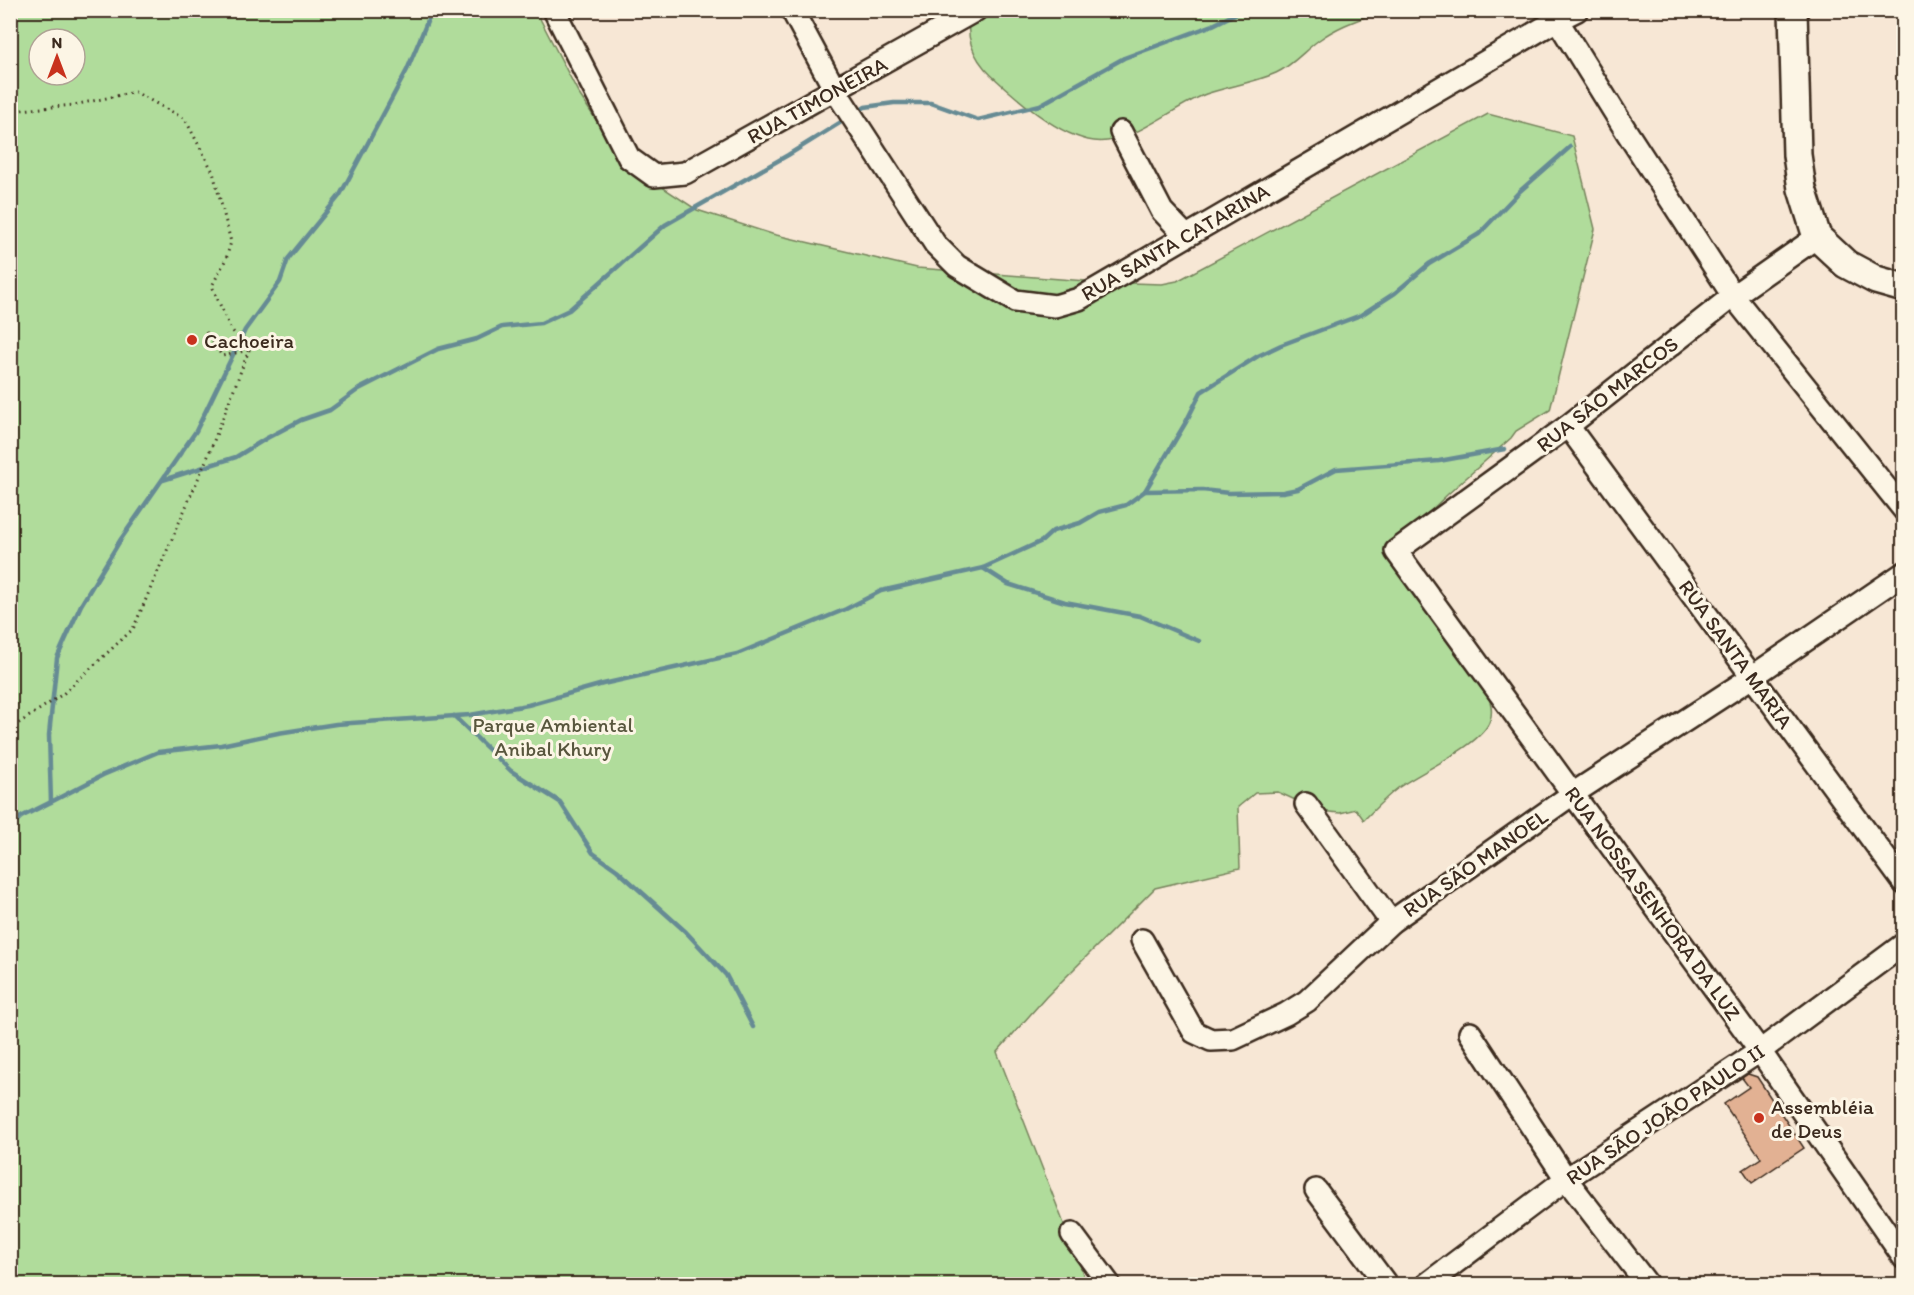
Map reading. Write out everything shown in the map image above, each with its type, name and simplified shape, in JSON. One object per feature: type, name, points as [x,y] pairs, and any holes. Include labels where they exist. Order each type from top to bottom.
[{"type":"main road","points":[[1793,10],[1797,155],[1802,189],[1817,237],[1846,264],[1876,280],[1904,288]]},
{"type":"street","name":"RUA TIMONEIRA","points":[[554,10],[629,158],[654,176],[686,173],[976,10]]},
{"type":"street","name":"RUA SANTA CATARINA","points":[[792,10],[836,90],[935,244],[957,267],[1016,301],[1055,306],[1079,299],[1554,15],[1577,10]]},
{"type":"street","points":[[1554,15],[1733,296],[1904,510]]},
{"type":"street","points":[[1121,132],[1162,211],[1186,236]]},
{"type":"street","name":"RUA SÃO MARCOS","points":[[1396,552],[1568,426],[1733,296],[1817,237]]},
{"type":"street","name":"RUA SANTA MARIA","points":[[1568,426],[1904,883]]},
{"type":"street","name":"RUA NOSSA SENHORA DA LUZ","points":[[1396,552],[1760,1051],[1904,1258]]},
{"type":"street","name":"RUA SÃO MANOEL","points":[[1142,940],[1194,1032],[1211,1040],[1233,1039],[1286,1014],[1307,1001],[1392,922],[1574,793],[1752,677],[1904,573]]},
{"type":"street","points":[[1306,804],[1392,922]]},
{"type":"street","name":"RUA SÃO JOÃO PAULO II","points":[[1427,1284],[1566,1179],[1760,1051],[1904,944]]},
{"type":"street","points":[[1470,1033],[1566,1179],[1647,1284]]},
{"type":"street","points":[[1316,1190],[1386,1284]]},
{"type":"street","points":[[1072,1234],[1109,1284]]},
{"type":"path","points":[[10,111],[74,105],[135,92],[185,119],[213,172],[231,242],[226,259],[212,286],[230,328],[249,350]]},
{"type":"path","points":[[206,332],[222,356],[249,350]]},
{"type":"path","points":[[10,729],[63,694],[134,629],[208,456],[249,350]]},
{"type":"green space","points":[[974,10],[1381,11],[1326,35],[1276,73],[1206,94],[1122,138],[1094,141],[1080,138],[1052,124],[1001,85],[985,69],[971,45],[969,36],[970,18]]},
{"type":"green space","name":"Parque Ambiental Anibal Khury","points":[[10,11],[536,11],[579,94],[598,123],[662,187],[697,210],[772,234],[917,268],[1099,282],[1162,284],[1177,281],[1488,114],[1572,136],[1595,229],[1550,410],[1516,431],[1418,523],[1405,559],[1481,680],[1491,709],[1490,720],[1485,729],[1463,748],[1398,788],[1364,820],[1356,809],[1340,813],[1319,811],[1278,792],[1255,793],[1238,807],[1240,868],[1155,888],[1046,997],[997,1052],[1086,1284],[11,1284]]},
{"type":"building","name":"Assembléia de Deus","points":[[1748,1074],[1757,1077],[1804,1148],[1752,1183],[1743,1170],[1761,1158],[1724,1104],[1749,1087],[1742,1078]]},
{"type":"waterway","points":[[51,802],[49,735],[57,658],[81,605],[121,539],[196,431],[245,330],[280,282],[288,259],[340,195],[407,70],[432,10]]},
{"type":"waterway","points":[[856,113],[865,107],[894,103],[931,103],[978,120],[1040,105],[1124,58],[1213,25],[1243,10]]},
{"type":"waterway","points":[[163,480],[236,457],[301,420],[330,410],[359,389],[438,349],[477,339],[502,327],[541,323],[569,310],[665,225],[846,119]]},
{"type":"waterway","points":[[10,827],[21,817],[103,775],[158,752],[221,745],[336,724],[470,715],[528,705],[603,684],[737,654],[846,609],[881,591],[983,568],[1042,541],[1053,531],[1080,523],[1099,512],[1126,505],[1145,491],[1201,392],[1258,356],[1361,315],[1395,293],[1429,264],[1479,234],[1520,191],[1570,147]]},
{"type":"waterway","points":[[1145,491],[1283,492],[1298,489],[1336,469],[1439,461],[1505,449]]},
{"type":"waterway","points":[[983,568],[1008,584],[1065,602],[1140,616],[1199,641]]},
{"type":"waterway","points":[[454,716],[511,771],[560,802],[593,853],[617,870],[686,932],[726,975],[753,1027]]},
{"type":"place","name":"Cachoeira","points":[[192,340]]},
{"type":"place","name":"Assembléia de Deus","points":[[1759,1118]]}]
